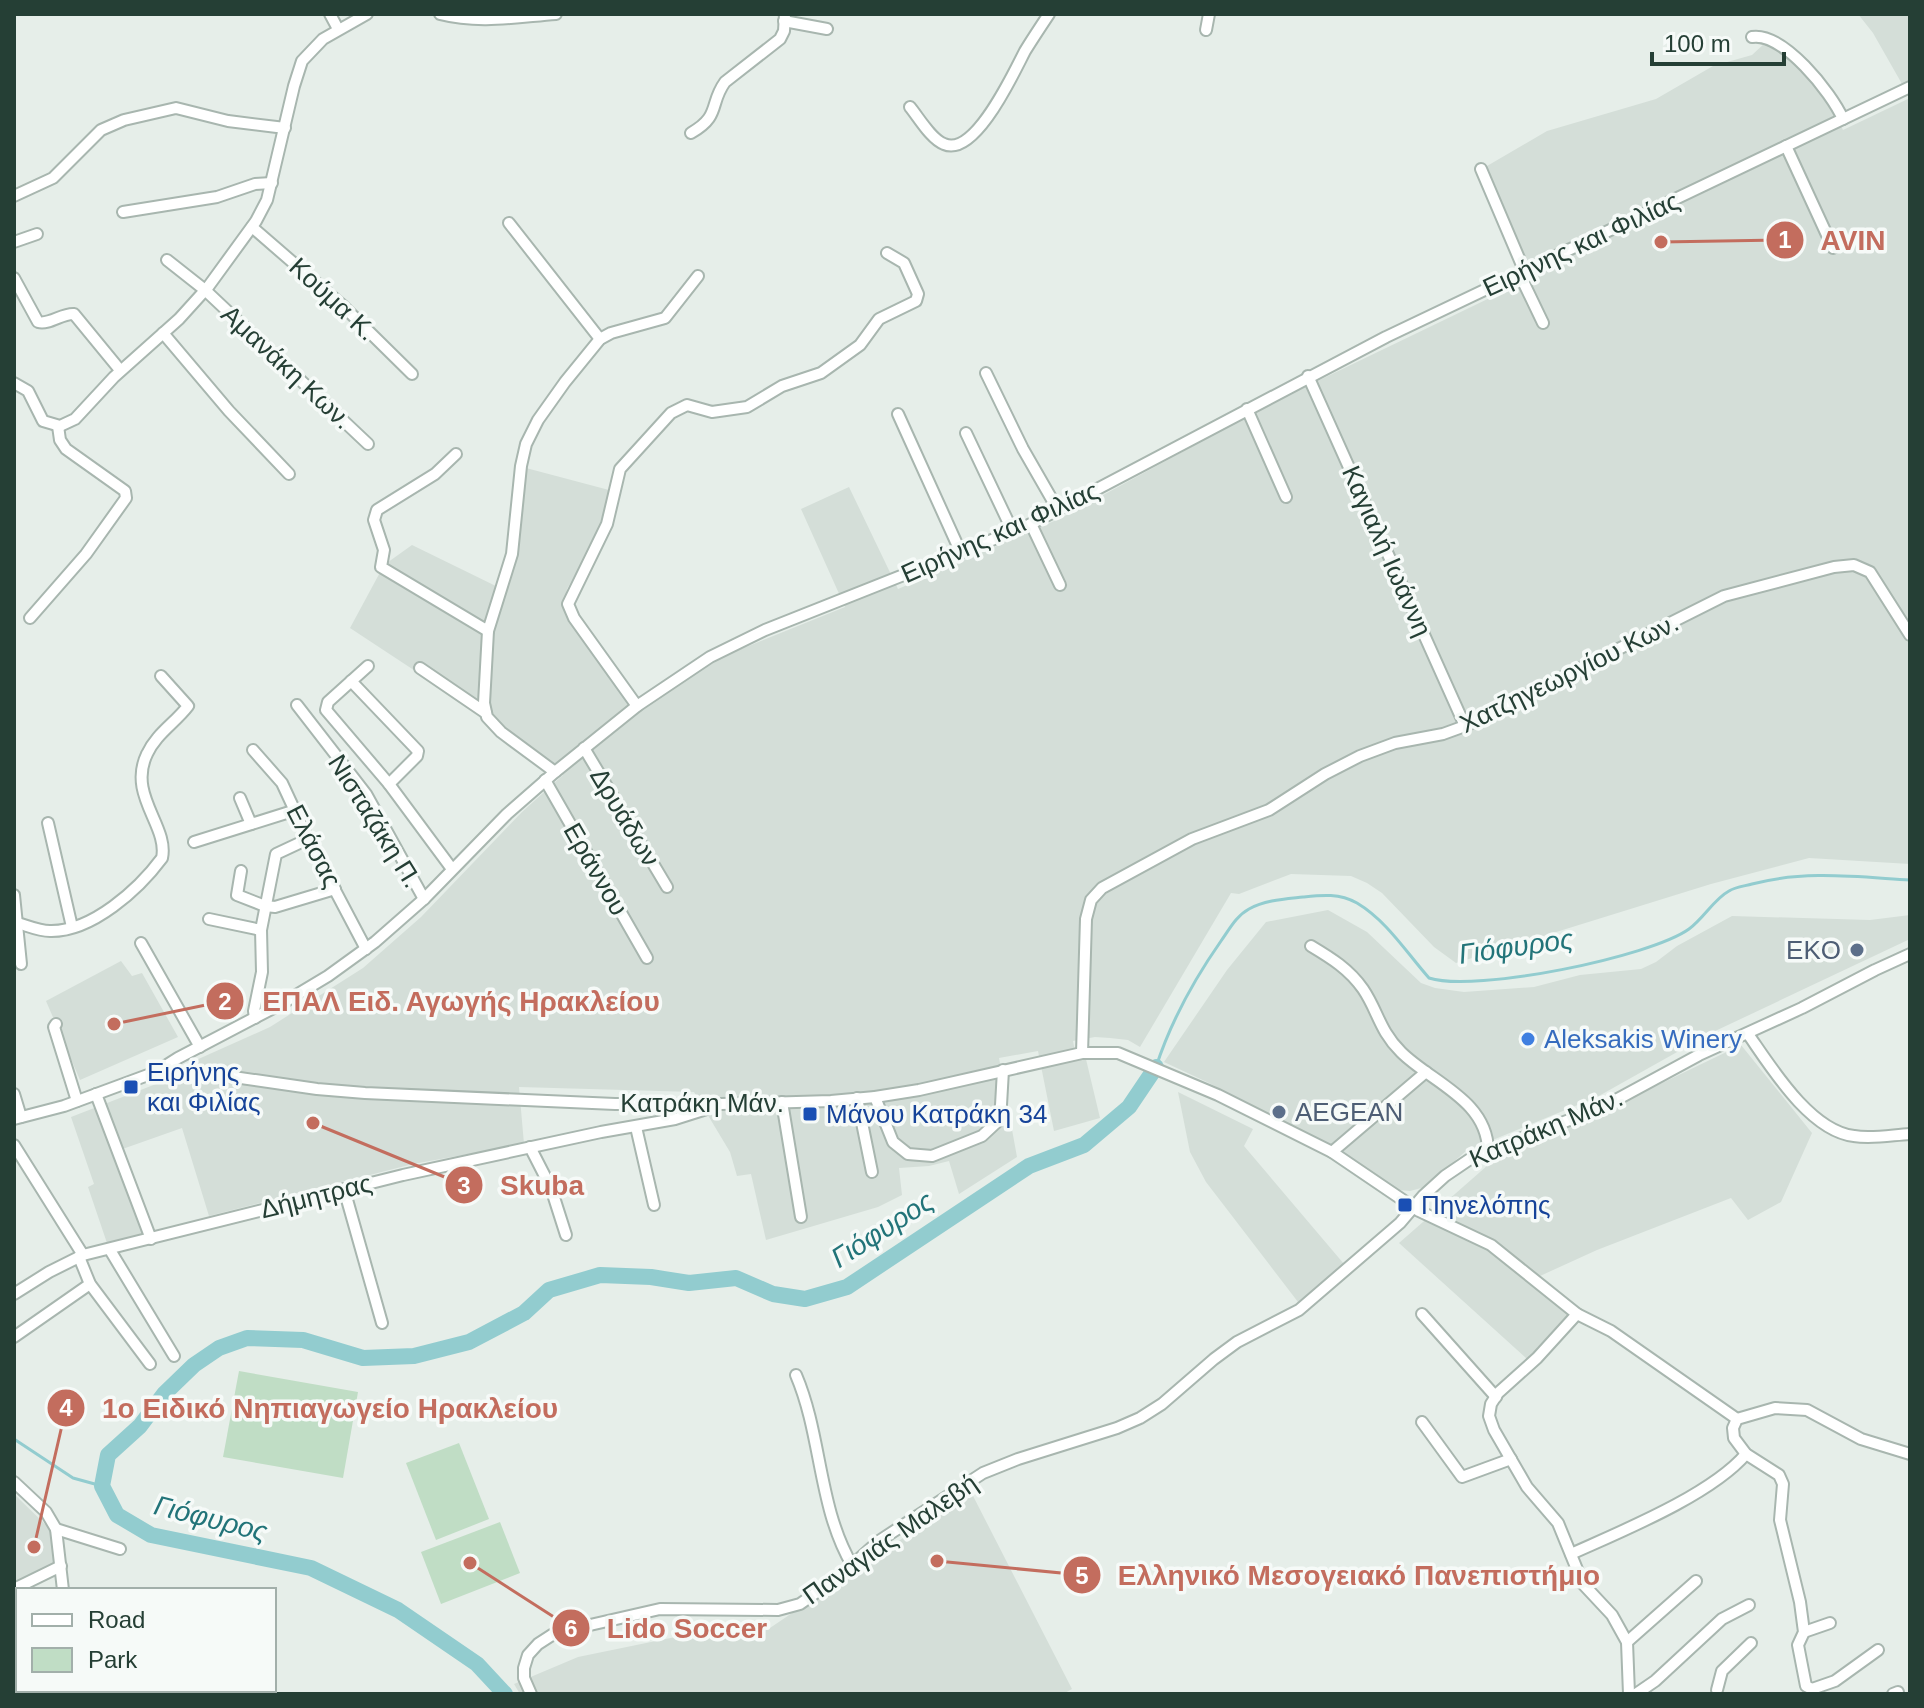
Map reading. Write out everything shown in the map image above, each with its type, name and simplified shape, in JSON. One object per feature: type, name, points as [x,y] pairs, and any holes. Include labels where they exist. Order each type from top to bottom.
[{"type":"street","points":[[330,14],[338,29]]},
{"type":"street","points":[[14,383],[28,391],[43,421],[58,426],[75,419],[120,370],[163,333],[205,290],[262,211],[272,183],[302,61],[314,46],[367,14]]},
{"type":"street","points":[[446,15],[488,20],[556,14]]},
{"type":"street","points":[[910,107],[946,146],[954,146],[967,139],[978,130],[1049,14]]},
{"type":"street","points":[[1206,30],[1209,14]]},
{"type":"street","points":[[691,133],[709,121],[725,82],[780,39],[784,18],[827,29]]},
{"type":"street","points":[[1752,37],[1763,37],[1809,68],[1830,94],[1843,119]]},
{"type":"street","name":"Ειρήνης και Φιλίας","points":[[156,1072],[311,987],[366,949],[424,899],[507,814],[545,780],[637,706],[695,667],[746,639],[1031,524],[1308,376],[1910,87]]},
{"type":"street","points":[[14,196],[40,187],[101,130],[124,120],[176,108],[228,121],[285,128]]},
{"type":"street","points":[[1786,146],[1833,248]]},
{"type":"street","points":[[1481,169],[1543,323]]},
{"type":"street","points":[[123,212],[208,199],[252,185],[272,183]]},
{"type":"street","points":[[509,223],[600,339]]},
{"type":"street","name":"Κούμα Κ.","points":[[252,227],[342,305],[412,374]]},
{"type":"street","points":[[14,242],[37,234]]},
{"type":"street","points":[[637,706],[574,618],[568,604],[607,524],[620,469],[680,407],[687,405],[712,412],[747,407],[782,386],[821,373],[837,363],[860,345],[879,319],[916,301],[918,294],[906,267],[887,253]]},
{"type":"street","name":"Αμανάκη Κων.","points":[[167,260],[205,290],[368,444]]},
{"type":"street","points":[[486,713],[483,696],[488,631],[512,554],[521,466],[529,437],[565,382],[600,339],[665,318],[698,276]]},
{"type":"street","points":[[14,278],[38,322],[74,314],[120,370]]},
{"type":"street","points":[[163,333],[237,420],[289,474]]},
{"type":"street","points":[[986,373],[1023,449],[1058,510]]},
{"type":"street","name":"Καγιαλή Ιωάννη","points":[[1308,376],[1465,726]]},
{"type":"street","points":[[1247,409],[1286,497]]},
{"type":"street","points":[[898,414],[961,553]]},
{"type":"street","points":[[30,618],[86,554],[126,498],[125,491],[66,449],[60,440],[58,426]]},
{"type":"street","points":[[966,433],[1013,532]]},
{"type":"street","points":[[456,454],[435,474],[377,510],[374,520],[384,550],[381,567],[488,631]]},
{"type":"street","points":[[1031,524],[1060,585]]},
{"type":"street","name":"Χατζηγεωργίου Κων.","points":[[1082,1053],[1086,919],[1091,900],[1098,891],[1192,839],[1269,810],[1335,768],[1360,756],[1401,741],[1443,734],[1465,726],[1724,596],[1834,567],[1854,565],[1870,572],[1910,635]]},
{"type":"street","points":[[368,666],[327,703],[326,710],[389,784],[452,869]]},
{"type":"street","points":[[420,668],[486,713],[506,738],[555,772]]},
{"type":"street","points":[[16,922],[52,931],[96,918],[115,907],[163,855],[160,838],[145,800],[143,767],[148,751],[160,734],[188,706],[161,676]]},
{"type":"street","points":[[351,681],[418,751],[417,756],[389,784]]},
{"type":"street","name":"Νισταζάκη Π.","points":[[297,705],[366,794],[424,899]]},
{"type":"street","name":"Δρυάδων","points":[[584,748],[667,887]]},
{"type":"street","name":"Ελάσας","points":[[253,750],[282,783],[366,949]]},
{"type":"street","name":"Εράννου","points":[[545,780],[647,958]]},
{"type":"street","points":[[240,798],[251,824]]},
{"type":"street","points":[[194,842],[296,810]]},
{"type":"street","points":[[48,823],[72,927]]},
{"type":"street","points":[[255,1018],[262,972],[261,930],[276,854],[308,839]]},
{"type":"street","points":[[241,871],[237,895],[265,906],[277,906],[335,889]]},
{"type":"street","points":[[14,895],[21,964]]},
{"type":"street","points":[[209,919],[261,930]]},
{"type":"street","points":[[141,943],[200,1047]]},
{"type":"street","points":[[1311,946],[1344,966],[1364,990],[1380,1027],[1402,1053],[1468,1105],[1482,1122],[1488,1150]]},
{"type":"street","name":"Κατράκη Μάν.","points":[[156,1072],[206,1073],[365,1093],[615,1104],[721,1104],[875,1097],[1082,1053],[1109,1052],[1131,1057],[1239,1105],[1332,1152],[1413,1207],[1452,1170],[1488,1150],[1603,1107],[1699,1055],[1910,954]]},
{"type":"street","points":[[56,1024],[57,1045],[77,1101]]},
{"type":"street","points":[[1748,1034],[1803,1106],[1832,1129],[1853,1136],[1910,1134]]},
{"type":"street","points":[[875,1097],[893,1142],[908,1154],[932,1156],[982,1136],[997,1122],[1003,1070]]},
{"type":"street","points":[[14,1094],[18,1118],[77,1101],[156,1072]]},
{"type":"street","points":[[1332,1152],[1426,1072]]},
{"type":"street","points":[[96,1094],[151,1239]]},
{"type":"street","points":[[857,1098],[872,1172]]},
{"type":"street","points":[[782,1102],[801,1217]]},
{"type":"street","name":"Δήμητρας","points":[[14,1294],[81,1256],[344,1189],[530,1147],[697,1114],[721,1104]]},
{"type":"street","points":[[636,1127],[654,1205]]},
{"type":"street","points":[[14,1145],[81,1256],[90,1284],[150,1364]]},
{"type":"street","points":[[530,1147],[551,1188],[566,1235]]},
{"type":"street","points":[[344,1189],[382,1323]]},
{"type":"street","points":[[1413,1207],[1491,1245],[1577,1314],[1611,1331],[1737,1419]]},
{"type":"street","name":"Παναγιάς Μαλεβή","points":[[531,1694],[524,1678],[528,1655],[555,1633],[660,1609],[778,1610],[800,1604],[879,1541],[983,1473],[1140,1418],[1162,1404],[1237,1342],[1299,1310],[1388,1234],[1413,1207]]},
{"type":"street","points":[[110,1250],[174,1356]]},
{"type":"street","points":[[14,1337],[90,1284]]},
{"type":"street","points":[[1422,1314],[1496,1397]]},
{"type":"street","points":[[1577,1314],[1496,1397],[1489,1416],[1494,1430],[1535,1498],[1558,1523],[1583,1584],[1612,1615],[1627,1642],[1629,1694]]},
{"type":"street","points":[[796,1375],[805,1395],[831,1517],[852,1565]]},
{"type":"street","points":[[1878,1650],[1835,1681],[1809,1689],[1804,1682],[1798,1645],[1804,1632],[1800,1602],[1780,1520],[1783,1484],[1779,1475],[1746,1454],[1734,1438],[1733,1428],[1737,1419],[1775,1408],[1807,1410],[1861,1439],[1910,1454]]},
{"type":"street","points":[[1422,1422],[1462,1477],[1511,1459]]},
{"type":"street","points":[[1571,1554],[1700,1490],[1735,1467],[1746,1454]]},
{"type":"street","points":[[14,1482],[46,1512],[56,1529],[63,1588]]},
{"type":"street","points":[[56,1529],[120,1549]]},
{"type":"street","points":[[16,1588],[61,1566]]},
{"type":"street","points":[[1627,1642],[1696,1581]]},
{"type":"street","points":[[1636,1694],[1655,1681],[1722,1619],[1749,1605]]},
{"type":"street","points":[[1804,1632],[1830,1623]]},
{"type":"street","points":[[1714,1693],[1722,1671],[1751,1643]]},
{"type":"shaded area","points":[[1858,14],[1910,14],[1910,98],[1873,33]]},
{"type":"shaded area","points":[[1766,42],[1796,63],[1827,98],[1843,130],[1910,98],[1910,864],[1809,858],[1711,884],[1456,963],[1434,947],[1382,893],[1351,876],[1291,874],[1239,894],[1231,893],[1140,1047],[1128,1040],[1110,1038],[1073,1041],[1076,1056],[1085,1055],[1100,1118],[1054,1131],[1038,1051],[999,1058],[1017,1157],[959,1194],[949,1161],[899,1168],[902,1195],[878,1207],[766,1240],[751,1174],[737,1176],[730,1152],[694,1092],[519,1087],[524,1144],[413,1164],[209,1216],[182,1128],[114,1152],[146,1236],[108,1246],[88,1187],[94,1184],[71,1117],[169,1079],[196,1081],[194,1061],[270,1027],[363,968],[421,917],[522,812],[563,775],[479,713],[350,628],[384,565],[412,545],[504,590],[526,468],[609,490],[598,533],[567,589],[565,602],[573,624],[639,713],[724,656],[845,607],[801,509],[849,487],[898,589],[1061,518],[1274,402],[1533,277],[1487,166],[1547,131],[1656,99],[1713,66],[1752,55]]},
{"type":"shaded area","points":[[1328,910],[1367,932],[1421,983],[1464,992],[1534,987],[1580,975],[1641,969],[1732,916],[1870,920],[1910,915],[1910,939],[1711,1033],[1597,1097],[1466,1151],[1425,1187],[1410,1191],[1399,1190],[1346,1155],[1164,1062],[1227,970],[1266,922]]},
{"type":"shaded area","points":[[121,961],[132,976],[142,973],[178,1037],[80,1080],[46,1001]]},
{"type":"shaded area","points":[[1741,1045],[1812,1133],[1781,1202],[1748,1220],[1731,1198],[1597,1250],[1529,1281],[1569,1313],[1527,1359],[1399,1243],[1504,1151],[1608,1109]]},
{"type":"shaded area","points":[[1178,1092],[1253,1129],[1244,1146],[1344,1264],[1298,1302],[1206,1182],[1190,1152]]},
{"type":"shaded area","points":[[971,1492],[1072,1689],[1063,1694],[520,1694],[514,1684],[578,1657],[690,1634],[767,1630]]},
{"type":"shaded area","points":[[14,1494],[53,1532],[55,1562],[14,1586]]},
{"type":"green space","points":[[239,1371],[358,1392],[343,1478],[223,1457]]},
{"type":"green space","points":[[459,1443],[489,1519],[436,1540],[406,1463]]},
{"type":"green space","points":[[500,1522],[520,1573],[441,1604],[421,1552]]},
{"type":"waterway","name":"Γιόφυρος","points":[[1156,1067],[1176,1017],[1211,956],[1240,915],[1268,902],[1324,895],[1350,900],[1368,910],[1387,928],[1429,978],[1484,981],[1562,970],[1669,940],[1689,929],[1724,894],[1740,887],[1811,876],[1910,880]]},
{"type":"waterway","name":"Γιόφυρος","points":[[505,1694],[477,1664],[398,1610],[311,1568],[151,1535],[117,1515],[102,1486],[108,1455],[140,1426],[164,1394],[194,1365],[219,1348],[247,1338],[303,1340],[363,1358],[414,1356],[469,1342],[524,1313],[549,1290],[600,1275],[651,1277],[689,1283],[736,1278],[773,1294],[805,1299],[847,1287],[1029,1166],[1084,1145],[1129,1107],[1156,1067]]},
{"type":"waterway","points":[[14,1439],[73,1478],[102,1486]]},
{"type":"place","name":"AVIN","points":[[1661,242]]},
{"type":"place","name":"EKO","points":[[1857,950]]},
{"type":"place","name":"ΕΠΑΛ Ειδ. Αγωγής Ηρακλείου","points":[[114,1024]]},
{"type":"place","name":"Aleksakis Winery","points":[[1528,1039]]},
{"type":"place","name":"Ειρήνης και Φιλίας","points":[[131,1087]]},
{"type":"place","name":"AEGEAN","points":[[1279,1112]]},
{"type":"place","name":"Μάνου Κατράκη 34","points":[[810,1114]]},
{"type":"place","name":"Skuba","points":[[313,1123]]},
{"type":"place","name":"Πηνελόπης","points":[[1405,1205]]},
{"type":"place","name":"1ο Ειδικό Νηπιαγωγείο Ηρακλείου","points":[[34,1547]]},
{"type":"place","name":"Ελληνικό Μεσογειακό Πανεπιστήμιο","points":[[937,1561]]},
{"type":"place","name":"Lido Soccer","points":[[470,1563]]}]
